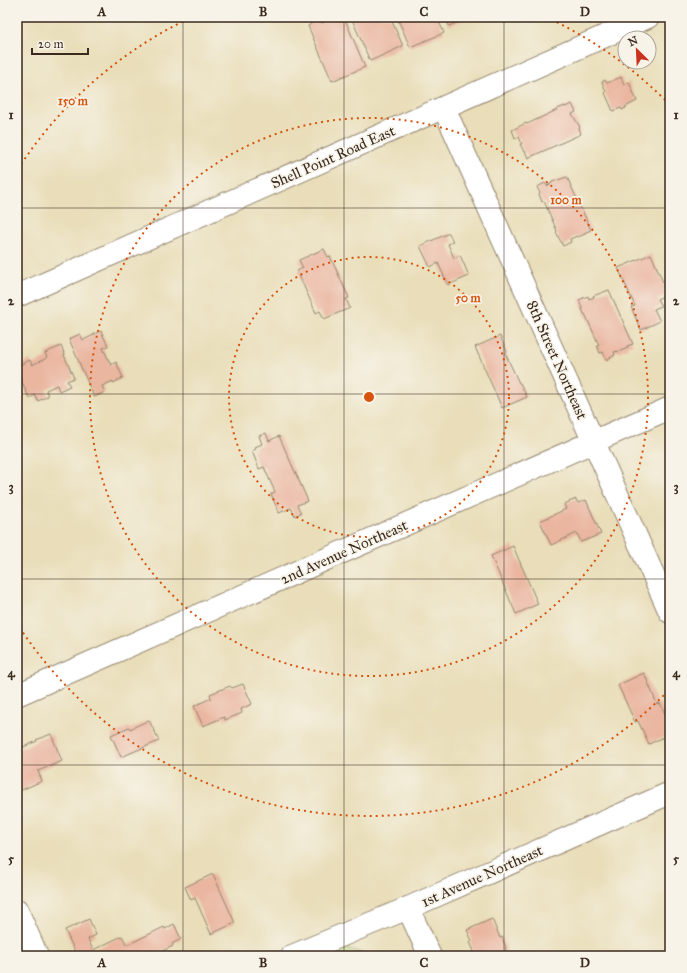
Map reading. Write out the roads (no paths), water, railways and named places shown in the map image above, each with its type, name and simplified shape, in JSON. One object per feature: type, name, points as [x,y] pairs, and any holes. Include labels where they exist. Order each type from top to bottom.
[{"type":"street","name":"Shell Point Road East","points":[[17,296],[648,17]]},
{"type":"street","name":"8th Street Northeast","points":[[444,108],[670,612]]},
{"type":"street","name":"2nd Avenue Northeast","points":[[17,695],[670,408]]},
{"type":"street","name":"1st Avenue Northeast","points":[[292,956],[408,908],[670,793]]},
{"type":"street","points":[[408,908],[430,956]]},
{"type":"street","points":[[17,910],[37,956]]}]
